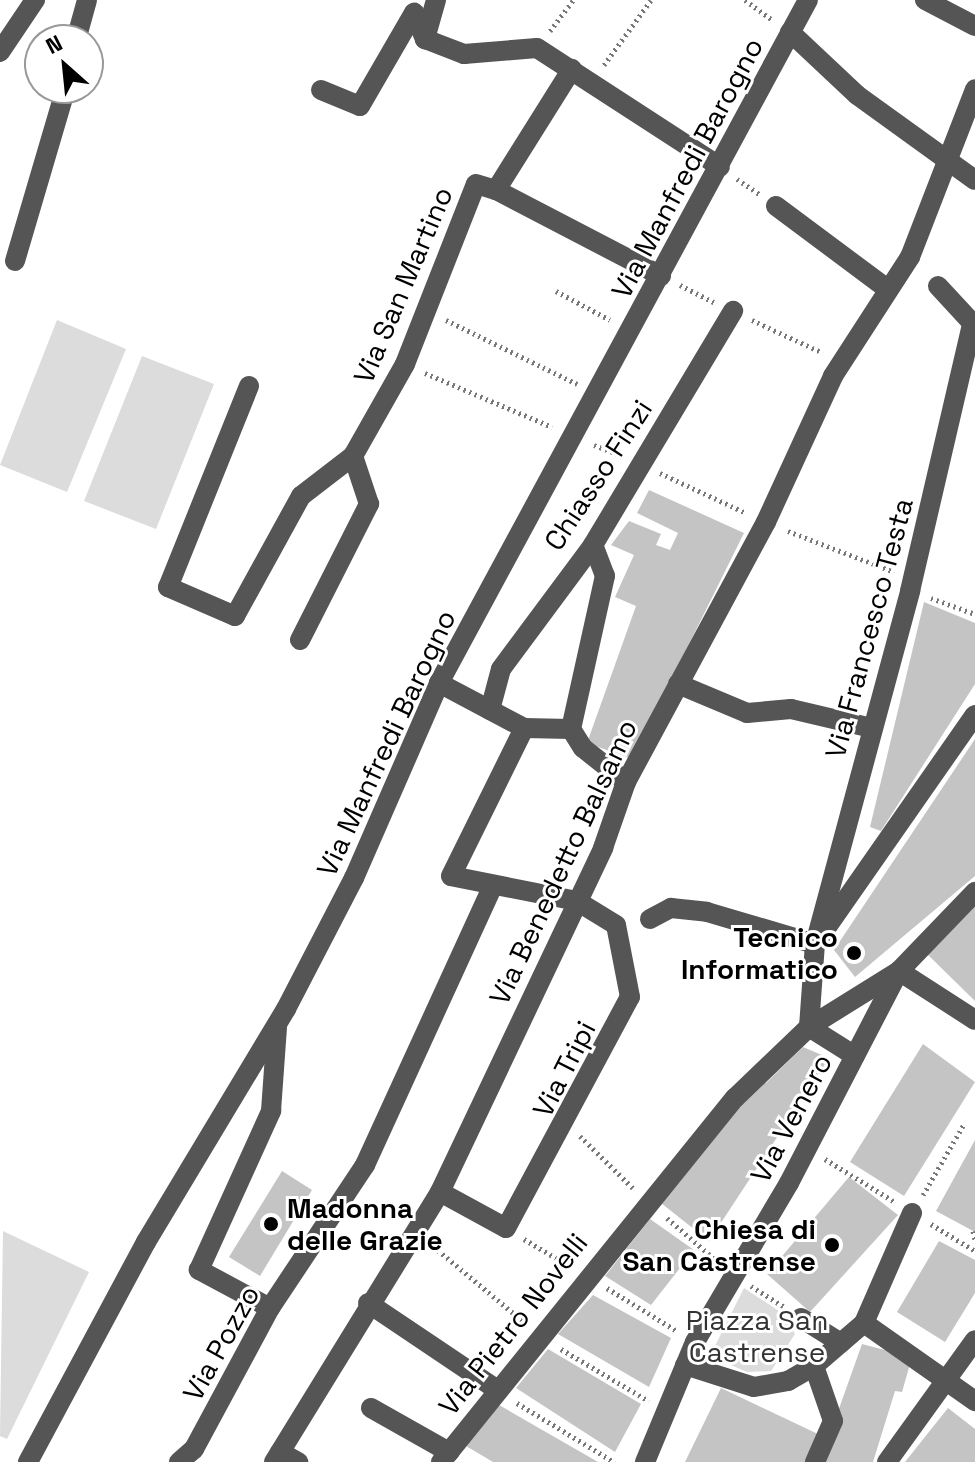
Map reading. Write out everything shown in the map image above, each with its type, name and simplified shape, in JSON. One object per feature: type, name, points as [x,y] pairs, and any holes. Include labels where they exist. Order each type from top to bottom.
[{"type":"street","points":[[0,52],[35,0]]},
{"type":"street","points":[[80,24],[87,0]]},
{"type":"street","points":[[425,39],[436,0]]},
{"type":"street","name":"Via Manfredi Barogno","points":[[28,1462],[146,1242],[277,1024],[354,878],[439,683],[576,438],[808,0]]},
{"type":"street","points":[[938,3],[975,26]]},
{"type":"street","points":[[321,90],[360,106],[414,13],[425,39],[464,54],[537,48],[720,167]]},
{"type":"street","points":[[790,32],[857,95],[975,180]]},
{"type":"street","name":"Via San Martino","points":[[249,386],[168,587],[235,616],[301,496],[353,456],[405,364],[476,184],[496,190],[572,69]]},
{"type":"street","name":"Via Benedetto Balsamo","points":[[284,1459],[368,1303],[440,1192],[577,901],[626,782],[766,522],[833,376],[886,288],[910,257],[947,157],[972,103]]},
{"type":"street","points":[[15,261],[61,104]]},
{"type":"street","points":[[496,190],[661,276]]},
{"type":"street","points":[[776,206],[886,288]]},
{"type":"street","points":[[938,286],[974,325]]},
{"type":"street","name":"Chiasso Finzi","points":[[490,710],[501,669],[529,622],[593,545],[733,311]]},
{"type":"street","name":"Via Francesco Testa","points":[[809,1027],[815,944],[912,585],[974,325]]},
{"type":"street","points":[[300,640],[369,504],[353,456]]},
{"type":"street","points":[[565,728],[605,576],[593,545]]},
{"type":"street","points":[[439,683],[524,728],[565,728],[583,748],[626,782]]},
{"type":"street","points":[[678,684],[747,713],[791,709],[872,728]]},
{"type":"street","points":[[650,919],[671,908],[707,912],[815,944],[975,715]]},
{"type":"street","points":[[524,728],[451,876],[492,887],[577,901]]},
{"type":"street","name":"Via Pozzo","points":[[191,1458],[270,1308],[365,1165],[492,887]]},
{"type":"street","name":"Via Pietro Novelli","points":[[445,1457],[586,1276],[735,1098],[809,1027],[899,971],[975,892]]},
{"type":"street","name":"Via Tripi","points":[[506,1228],[630,997],[616,925],[577,901]]},
{"type":"street","points":[[899,971],[975,1020]]},
{"type":"street","name":"Via Venero","points":[[645,1462],[695,1342],[808,1148],[899,971]]},
{"type":"street","points":[[270,1308],[199,1270],[271,1111],[277,1024]]},
{"type":"street","points":[[809,1027],[855,1056]]},
{"type":"street","points":[[440,1192],[506,1228]]},
{"type":"street","points":[[685,1365],[754,1387],[788,1381],[814,1366],[864,1323],[912,1213]]},
{"type":"street","points":[[368,1303],[496,1389]]},
{"type":"street","points":[[801,1318],[841,1343]]},
{"type":"street","points":[[864,1323],[975,1401]]},
{"type":"street","points":[[887,1462],[943,1376],[975,1340]]},
{"type":"street","points":[[814,1366],[833,1421],[815,1462]]},
{"type":"street","points":[[371,1408],[445,1457]]},
{"type":"path","points":[[537,48],[573,0]]},
{"type":"path","points":[[591,81],[651,0]]},
{"type":"path","points":[[745,0],[790,32]]},
{"type":"path","points":[[720,167],[776,206]]},
{"type":"path","points":[[556,291],[632,332]]},
{"type":"path","points":[[427,310],[599,395]]},
{"type":"path","points":[[405,364],[641,464],[975,614]]},
{"type":"path","points":[[912,1213],[964,1124]]},
{"type":"path","points":[[808,1148],[975,1251]]},
{"type":"path","points":[[506,1228],[695,1342]]},
{"type":"path","points":[[415,1231],[540,1336],[667,1412]]},
{"type":"path","points":[[973,1231],[975,1240]]},
{"type":"path","points":[[733,1274],[801,1318]]},
{"type":"path","points":[[496,1389],[614,1462]]},
{"type":"green space","points":[[57,320],[126,349],[67,492],[0,465]]},
{"type":"green space","points":[[142,356],[214,384],[156,529],[84,501]]},
{"type":"green space","points":[[3,1231],[89,1272],[7,1439],[0,1436]]},
{"type":"green space","name":"Piazza San Castrense","points":[[744,1288],[785,1315],[795,1334],[771,1371],[747,1372],[710,1356]]},
{"type":"building","points":[[649,490],[744,533],[632,759],[587,743],[636,606],[615,597],[634,555],[611,545],[629,521],[661,534],[656,545],[670,550],[678,533],[637,513]]},
{"type":"building","points":[[924,602],[975,623],[975,684],[881,831],[870,827]]},
{"type":"building","points":[[975,739],[975,876],[855,977],[834,950]]},
{"type":"building","points":[[975,901],[975,1001],[924,951]]},
{"type":"building","points":[[923,1044],[975,1082],[904,1196],[850,1162]]},
{"type":"building","points":[[803,1047],[829,1058],[709,1241],[661,1203],[753,1081],[766,1083]]},
{"type":"building","points":[[975,1140],[975,1232],[936,1211]]},
{"type":"building","name":"Madonna delle Grazie","points":[[282,1171],[312,1190],[260,1276],[229,1257]]},
{"type":"building","name":"Chiesa di San Castrense","points":[[849,1177],[898,1215],[810,1312],[767,1274]]},
{"type":"building","points":[[650,1219],[694,1250],[651,1305],[605,1276]]},
{"type":"building","points":[[939,1241],[975,1260],[975,1293],[945,1342],[897,1312]]},
{"type":"building","points":[[593,1295],[671,1338],[649,1387],[558,1334]]},
{"type":"building","points":[[862,1344],[912,1357],[902,1392],[895,1391],[873,1462],[820,1462]]},
{"type":"building","points":[[548,1349],[641,1404],[615,1452],[516,1388]]},
{"type":"building","points":[[721,1388],[820,1435],[809,1462],[685,1462]]},
{"type":"building","points":[[499,1405],[598,1462],[493,1462],[466,1446]]},
{"type":"building","points":[[948,1408],[975,1429],[975,1462],[905,1462]]},
{"type":"place","name":"Tecnico Informatico","points":[[854,953]]},
{"type":"place","name":"Madonna delle Grazie","points":[[271,1224]]},
{"type":"place","name":"Chiesa di San Castrense","points":[[832,1245]]}]
